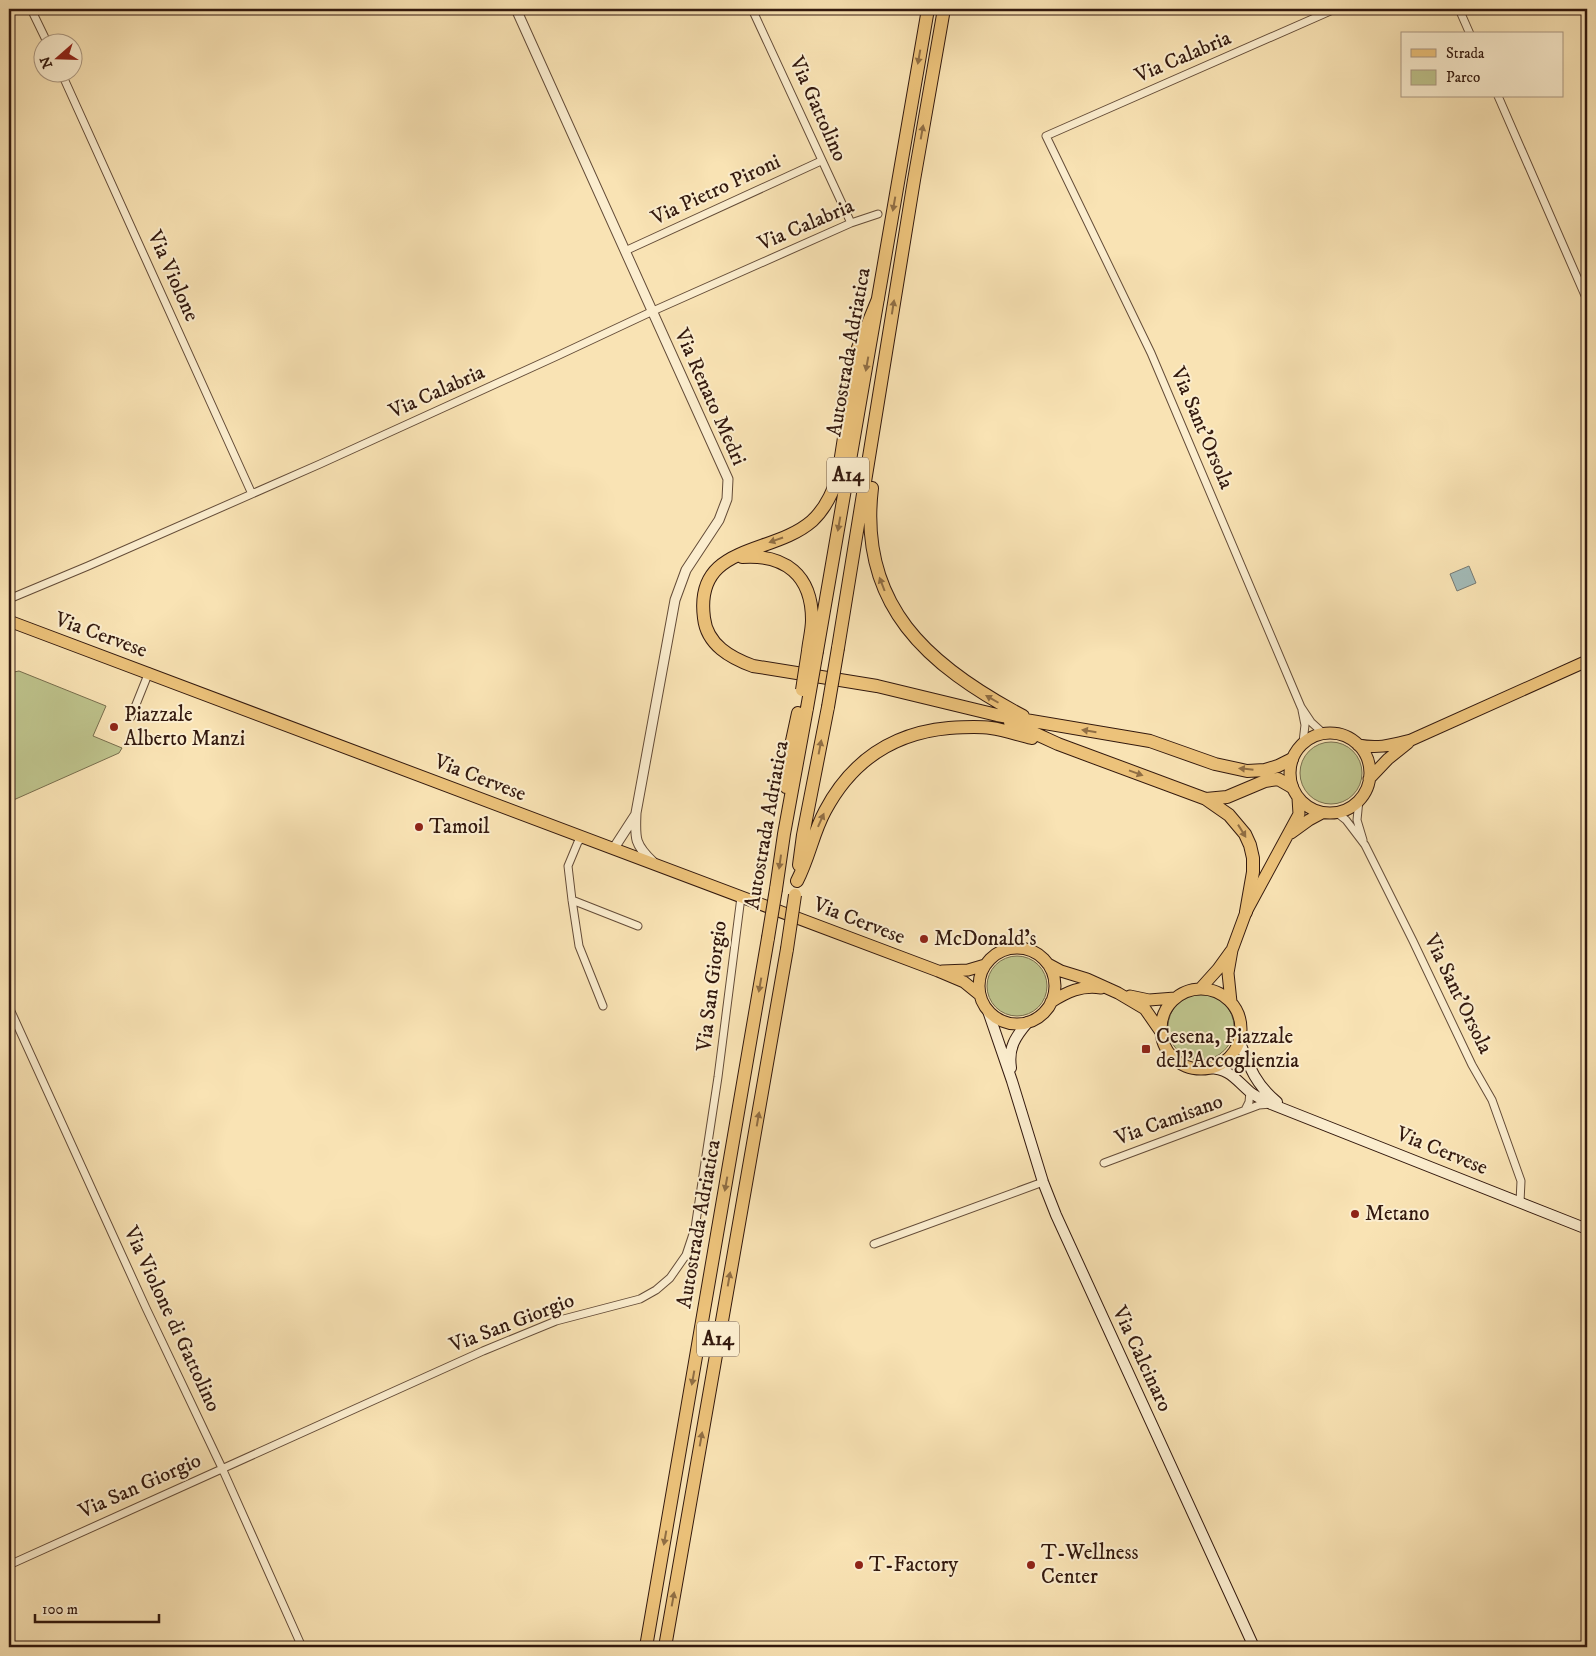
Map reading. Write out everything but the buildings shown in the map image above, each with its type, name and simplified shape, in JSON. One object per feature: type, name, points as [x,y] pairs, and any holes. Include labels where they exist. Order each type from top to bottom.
[{"type":"highway","name":"Autostrada Adriatica","points":[[646,1647],[768,938],[803,706],[878,299],[928,9]]},
{"type":"highway","name":"Autostrada Adriatica","points":[[665,1647],[787,949],[803,835],[828,708],[906,227],[944,9]]},
{"type":"highway","points":[[878,299],[858,348],[838,476],[832,496],[812,521],[792,535],[756,547],[732,558],[708,580],[703,593],[702,606],[705,624],[712,641],[724,652],[753,666],[877,686],[997,715],[1150,740],[1214,764],[1247,771],[1266,770],[1292,759]]},
{"type":"highway","points":[[877,406],[879,427],[870,505],[870,538],[877,570],[889,602],[910,632],[927,650],[963,681],[991,699],[1035,722]]},
{"type":"highway","points":[[732,558],[759,556],[773,559],[785,564],[800,577],[806,588],[811,607],[813,651]]},
{"type":"highway","points":[[997,715],[1058,744],[1206,799],[1229,815],[1238,824],[1250,845],[1253,858],[1253,872],[1246,912]]},
{"type":"highway","points":[[797,881],[806,863],[814,836],[839,788],[857,767],[878,750],[899,738],[930,730],[959,727],[990,728],[1058,744]]},
{"type":"highway","points":[[1206,799],[1226,797],[1265,781],[1278,779],[1292,787]]},
{"type":"main road","name":"Via Cervese","points":[[9,621],[655,863],[964,982],[980,995]]},
{"type":"main road","points":[[1411,740],[1388,758],[1370,779],[1364,794],[1353,806],[1337,812],[1322,813],[1313,810],[1298,798],[1292,787],[1290,777],[1292,759],[1303,742],[1312,736],[1323,733],[1342,735],[1358,744],[1383,748],[1411,740],[1587,661]]},
{"type":"main road","points":[[1358,744],[1366,755],[1370,779]]},
{"type":"main road","points":[[1231,1002],[1228,973],[1232,950],[1246,912],[1299,814],[1298,798]]},
{"type":"main road","points":[[1284,839],[1308,820],[1322,813]]},
{"type":"main road","points":[[1048,964],[1052,973],[1054,993],[1051,1002],[1041,1015],[1028,1022],[1017,1024],[996,1018],[988,1011],[980,995],[979,985],[980,975],[985,965],[1000,952],[1011,948],[1021,948],[1032,951],[1048,964],[1061,971],[1087,979],[1145,1009],[1161,1032],[1170,1054],[1177,1060],[1195,1068],[1209,1068],[1228,1058],[1235,1050],[1241,1027],[1238,1013],[1231,1002],[1216,992],[1200,988],[1187,991],[1175,998],[1167,1008],[1162,1019],[1161,1032]]},
{"type":"main road","points":[[1200,988],[1218,969],[1232,950]]},
{"type":"main road","name":"Via Cervese","points":[[938,972],[968,970],[985,965]]},
{"type":"main road","points":[[1051,1002],[1081,988],[1091,987],[1149,1000],[1175,998]]},
{"type":"main road","name":"Via Calcinaro","points":[[988,1011],[1043,1182],[1067,1241],[1254,1647]]},
{"type":"main road","name":"Via Calcinaro","points":[[1012,1081],[1010,1059],[1012,1045],[1018,1033],[1028,1022]]},
{"type":"main road","name":"Via Cervese","points":[[1239,1040],[1259,1084],[1267,1094],[1283,1107]]},
{"type":"main road","name":"Via Cervese","points":[[1209,1068],[1222,1070],[1233,1075],[1250,1092],[1271,1104],[1283,1107],[1587,1229]]},
{"type":"street","points":[[31,9],[42,32]]},
{"type":"street","name":"Via Renato Medri","points":[[516,9],[728,479],[727,499],[722,513],[686,570],[676,600],[636,813],[635,830],[637,842],[641,851],[655,863]]},
{"type":"street","name":"Via Gattolino","points":[[752,9],[851,223]]},
{"type":"street","name":"Via Calabria","points":[[1046,136],[1335,9]]},
{"type":"street","points":[[1459,9],[1469,32]]},
{"type":"street","name":"Via Violone","points":[[65,82],[252,494]]},
{"type":"street","points":[[1499,98],[1587,300]]},
{"type":"street","name":"Via Sant'Orsola","points":[[1046,136],[1151,353],[1301,707],[1311,722],[1323,733]]},
{"type":"street","name":"Via Pietro Pironi","points":[[625,251],[822,160]]},
{"type":"street","name":"Via Calabria","points":[[9,599],[252,494],[851,223],[878,214]]},
{"type":"street","points":[[131,717],[149,672]]},
{"type":"street","points":[[1301,707],[1305,725],[1303,742]]},
{"type":"street","points":[[1359,800],[1356,820],[1365,845]]},
{"type":"street","name":"Via Sant'Orsola","points":[[1337,812],[1346,820],[1365,845],[1472,1065],[1492,1100],[1521,1181],[1520,1202]]},
{"type":"street","name":"Via Renato Medri","points":[[614,848],[636,813]]},
{"type":"street","points":[[583,837],[578,842],[568,866],[572,900],[579,946],[603,1006]]},
{"type":"street","name":"Via San Giorgio","points":[[9,1565],[474,1355],[556,1320],[640,1299],[656,1290],[670,1278],[686,1255],[695,1228],[718,1077],[740,897]]},
{"type":"street","points":[[572,900],[638,926]]},
{"type":"street","name":"Via Violone di Gattolino","points":[[9,1007],[146,1308],[222,1468],[302,1647]]},
{"type":"street","name":"Via Camisano","points":[[1245,1110],[1249,1102],[1250,1092]]},
{"type":"street","name":"Via Camisano","points":[[1104,1163],[1259,1105],[1271,1104]]},
{"type":"street","points":[[874,1244],[1043,1182]]},
{"type":"green space","points":[[19,671],[106,706],[93,736],[122,748],[119,753],[9,802],[9,673]]},
{"type":"green space","points":[[1331,742],[1343,745],[1353,751],[1359,761],[1362,773],[1359,785],[1353,795],[1343,801],[1331,804],[1319,801],[1309,795],[1303,785],[1300,773],[1303,761],[1309,751],[1319,745]]},
{"type":"green space","points":[[1011,956],[1023,956],[1034,961],[1042,969],[1047,980],[1045,998],[1034,1011],[1023,1016],[1011,1016],[1000,1011],[992,1003],[987,992],[987,980],[992,969],[1000,961]]},
{"type":"green space","points":[[1201,994],[1214,997],[1224,1004],[1231,1014],[1234,1027],[1231,1040],[1224,1050],[1214,1057],[1201,1060],[1188,1057],[1178,1050],[1171,1040],[1168,1027],[1171,1014],[1178,1004],[1188,997]]},
{"type":"water","points":[[1469,566],[1476,583],[1457,591],[1450,574]]},
{"type":"place","name":"Piazzale Alberto Manzi","points":[[114,727]]},
{"type":"place","name":"Tamoil","points":[[419,827]]},
{"type":"place","name":"McDonald's","points":[[924,939]]},
{"type":"place","name":"Cesena, Piazzale dell'Accoglienzia","points":[[1146,1049]]},
{"type":"place","name":"Metano","points":[[1355,1214]]},
{"type":"place","name":"T-Factory","points":[[859,1565]]},
{"type":"place","name":"T-Wellness Center","points":[[1031,1565]]}]
